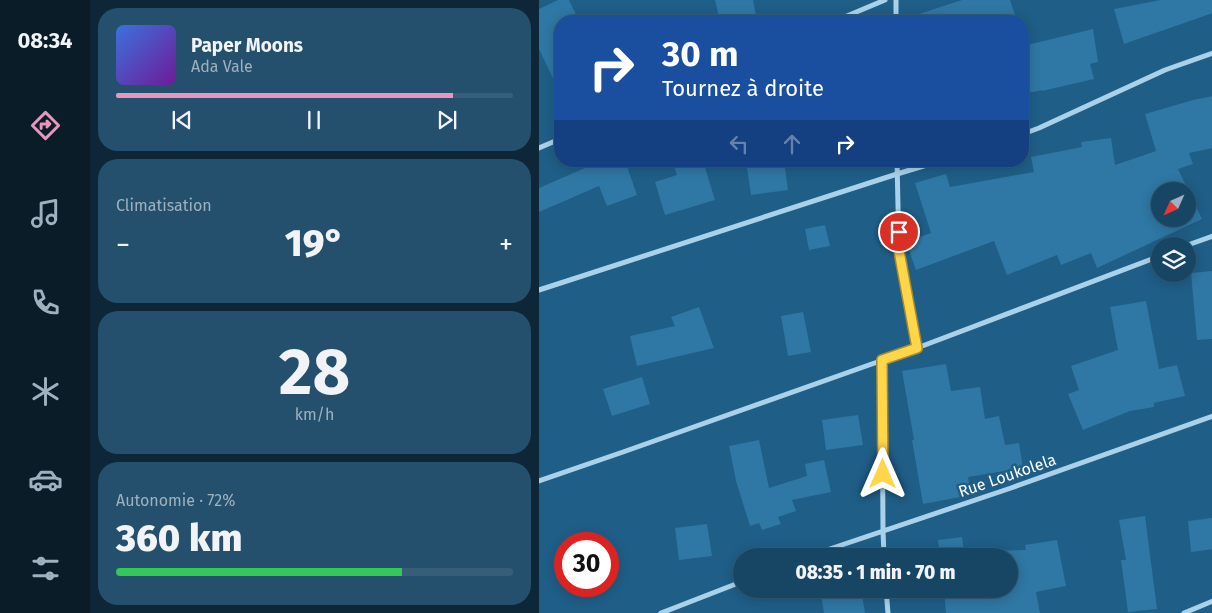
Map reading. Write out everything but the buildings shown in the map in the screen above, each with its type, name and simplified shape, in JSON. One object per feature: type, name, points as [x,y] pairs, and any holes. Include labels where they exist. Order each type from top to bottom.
[{"type":"street","points":[[849,15],[885,0]]},
{"type":"street","points":[[896,0],[896,15]]},
{"type":"street","points":[[1029,132],[1165,70],[1212,53]]},
{"type":"street","points":[[539,148],[554,142]]},
{"type":"street","points":[[897,167],[899,251],[917,348]]},
{"type":"street","points":[[539,290],[920,167]]},
{"type":"street","points":[[1196,242],[1212,236]]},
{"type":"street","points":[[539,480],[917,348],[1151,259]]},
{"type":"street","points":[[882,360],[884,548]]},
{"type":"street","name":"Rue Loukolela","points":[[832,548],[1011,488],[1212,416]]},
{"type":"street","points":[[661,613],[733,585]]},
{"type":"street","points":[[887,598],[888,613]]},
{"type":"street","points":[[1184,613],[1212,601]]},
{"type":"route","points":[[883,474],[882,360],[917,348],[899,251],[899,232]]}]
